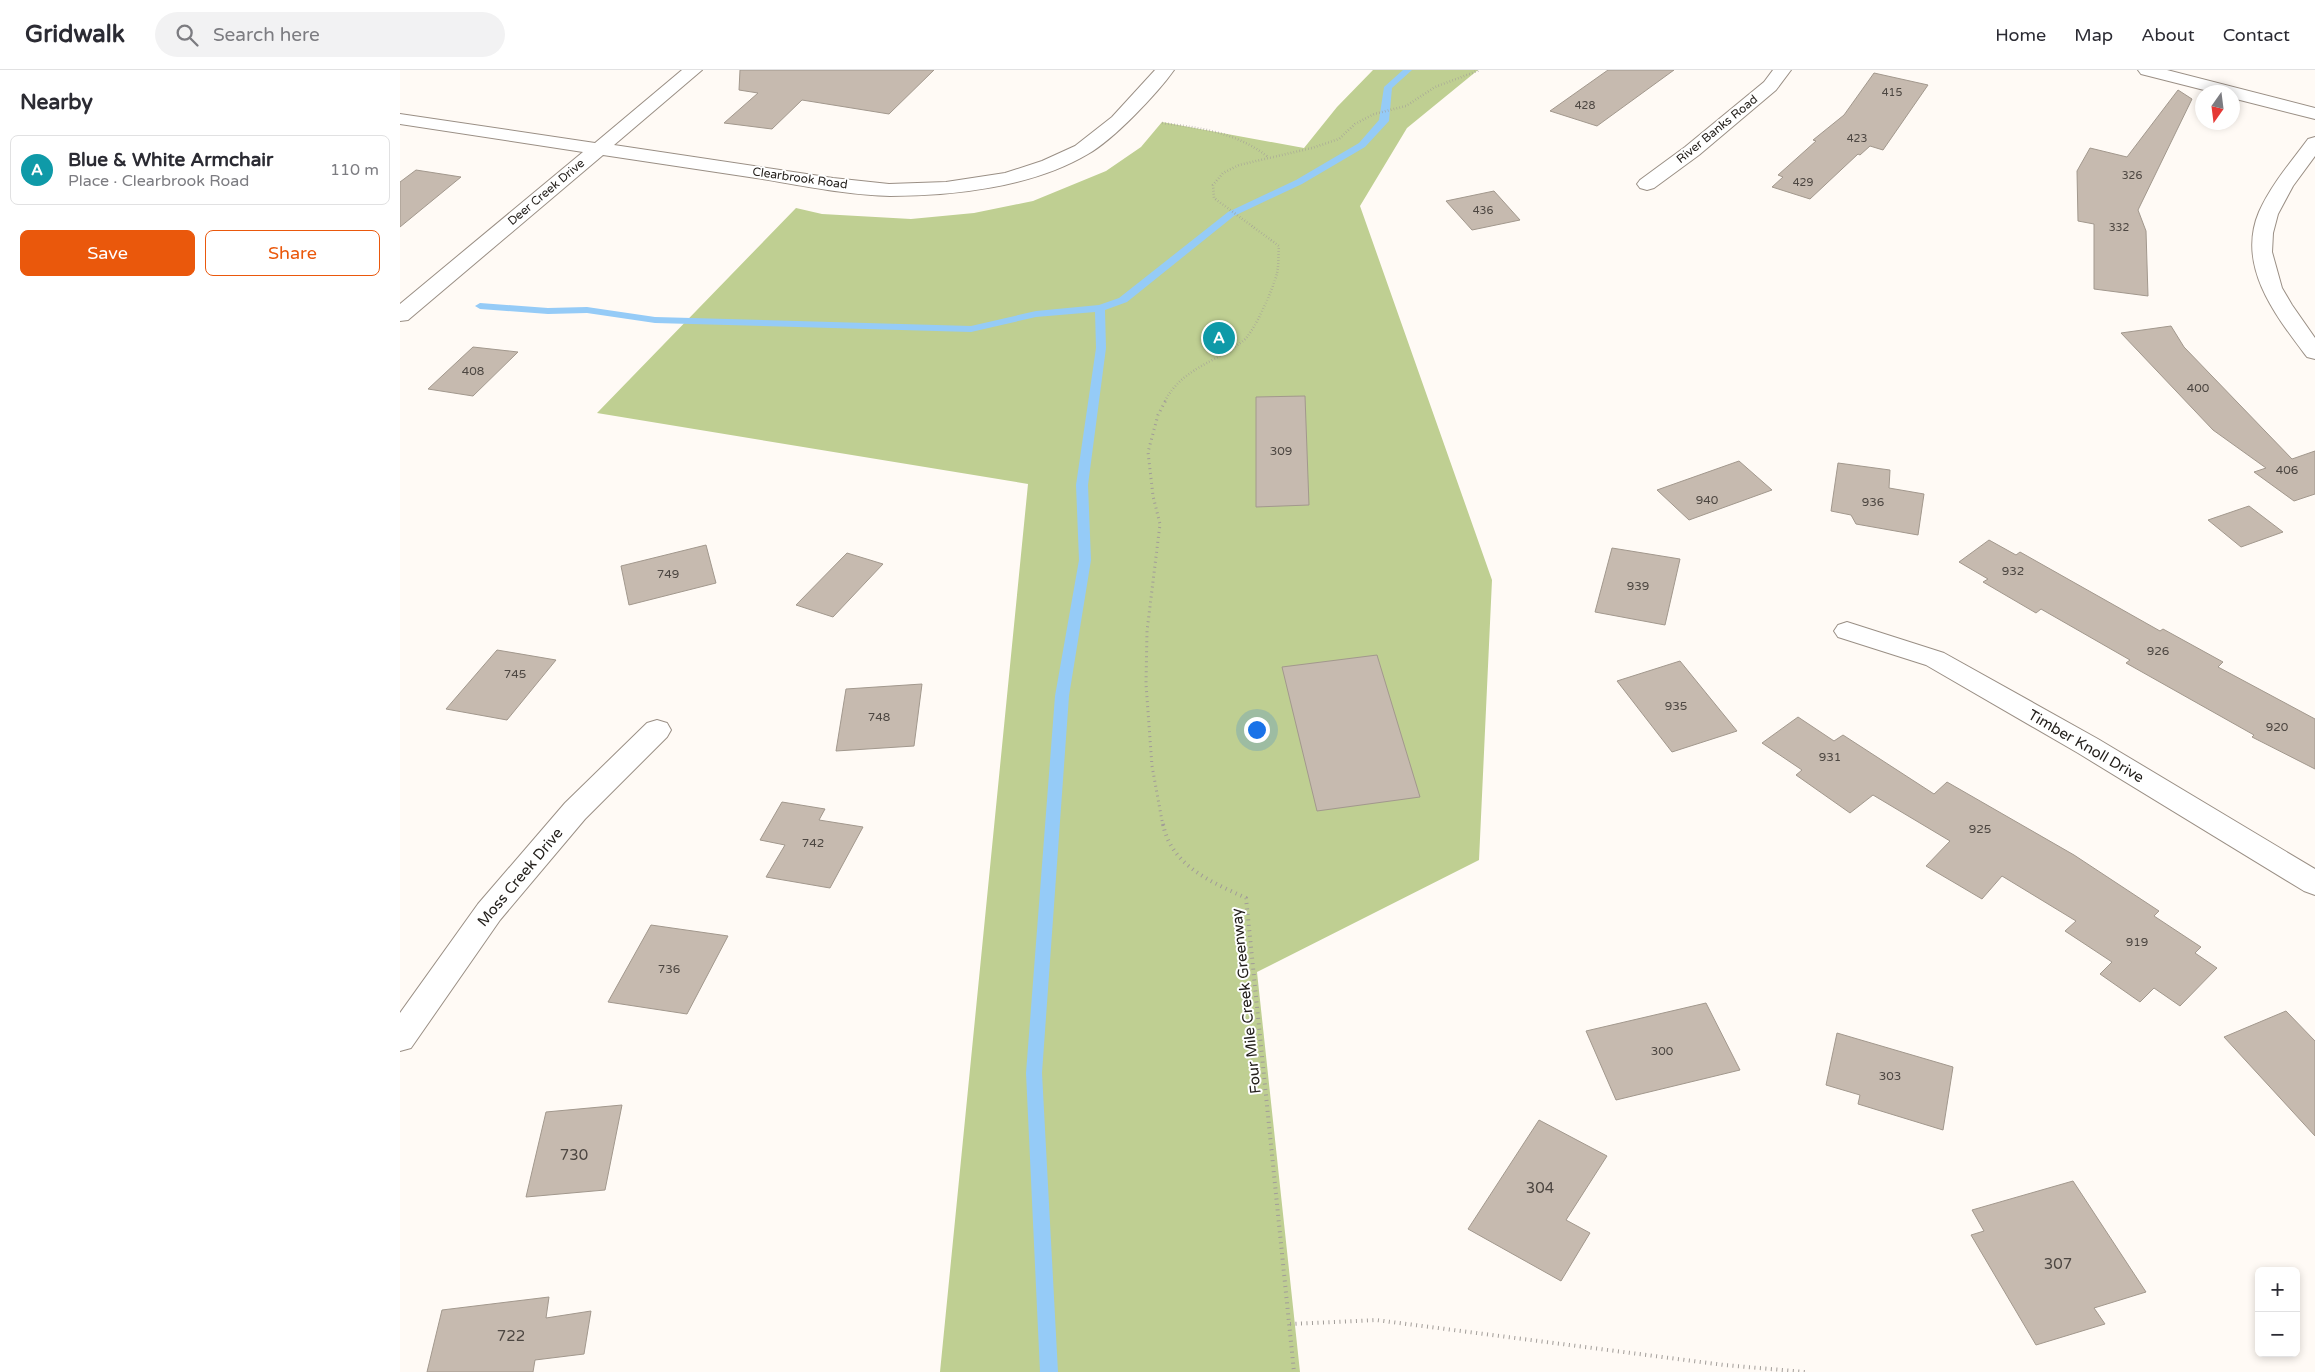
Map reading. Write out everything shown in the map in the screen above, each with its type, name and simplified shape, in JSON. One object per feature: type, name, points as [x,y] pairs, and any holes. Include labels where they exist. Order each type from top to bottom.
[{"type":"street","name":"Deer Creek Drive","points":[[400,315],[693,70]]},
{"type":"street","name":"Clearbrook Road","points":[[400,119],[833,184],[889,190],[946,188],[1008,178],[1049,165],[1082,150],[1121,118],[1165,70]]},
{"type":"street","name":"River Banks Road","points":[[1647,184],[1692,151],[1770,86],[1782,70]]},
{"type":"street","points":[[2147,70],[2315,114]]},
{"type":"street","points":[[2315,143],[2284,186],[2268,214],[2263,235],[2264,268],[2269,285],[2290,320],[2315,352]]},
{"type":"street","name":"Timber Knoll Drive","points":[[1847,631],[1935,659],[2088,746],[2315,883]]},
{"type":"street","name":"Moss Creek Drive","points":[[400,1038],[489,912],[575,810],[657,730]]},
{"type":"path","name":"Four Mile Creek Greenway","points":[[1294,1372],[1246,898],[1203,877],[1176,855],[1164,829],[1152,766],[1146,684],[1147,631],[1160,524],[1153,496],[1148,452],[1158,414],[1169,393],[1190,371],[1244,341],[1254,328],[1277,273],[1279,246],[1221,205],[1214,198],[1212,185],[1223,173],[1239,165],[1312,148],[1339,139],[1355,124],[1374,114],[1406,106],[1435,87],[1480,70]]},
{"type":"path","points":[[1121,118],[1203,128],[1234,135],[1254,145],[1268,157]]},
{"type":"path","points":[[1290,1324],[1376,1320],[1724,1365],[1804,1372]]},
{"type":"green space","points":[[1373,70],[1478,70],[1407,128],[1360,206],[1492,580],[1479,860],[1257,972],[1300,1372],[940,1372],[1028,484],[597,413],[796,208],[822,214],[911,219],[974,213],[1033,201],[1106,171],[1141,147],[1162,122],[1304,148],[1337,107]]},
{"type":"building","points":[[740,70],[934,70],[889,114],[802,100],[772,129],[724,123],[758,93],[739,90]]},
{"type":"building","points":[[1608,70],[1674,70],[1597,126],[1550,111]]},
{"type":"building","points":[[1874,73],[1928,85],[1883,150],[1870,146],[1860,155],[1858,154],[1810,199],[1772,187],[1783,177],[1778,175],[1816,141],[1813,140],[1844,115]]},
{"type":"building","points":[[2178,90],[2192,99],[2138,210],[2146,231],[2148,296],[2094,289],[2094,224],[2078,221],[2077,171],[2090,148],[2127,157]]},
{"type":"building","points":[[416,170],[461,177],[400,227],[400,182]]},
{"type":"building","points":[[1494,191],[1520,220],[1472,230],[1446,201]]},
{"type":"building","points":[[2171,326],[2184,347],[2292,459],[2315,451],[2315,494],[2294,501],[2254,472],[2266,468],[2213,430],[2121,333]]},
{"type":"building","points":[[473,347],[518,352],[473,396],[428,389]]},
{"type":"building","points":[[1305,396],[1309,505],[1256,507],[1256,397]]},
{"type":"building","points":[[1739,461],[1772,490],[1689,520],[1657,490]]},
{"type":"building","points":[[1838,463],[1890,470],[1889,488],[1924,494],[1918,535],[1856,524],[1851,515],[1831,511]]},
{"type":"building","points":[[2249,506],[2283,532],[2241,547],[2208,520]]},
{"type":"building","points":[[1989,540],[2016,555],[2020,552],[2160,631],[2163,629],[2223,662],[2218,667],[2315,719],[2315,769],[2252,737],[2254,735],[2126,663],[2130,660],[2041,609],[2036,613],[1983,582],[1988,579],[1959,562]]},
{"type":"building","points":[[706,545],[716,583],[629,605],[621,566]]},
{"type":"building","points":[[1612,548],[1680,559],[1665,625],[1595,612]]},
{"type":"building","points":[[847,553],[883,564],[833,617],[796,605]]},
{"type":"building","points":[[497,650],[556,660],[507,720],[446,709]]},
{"type":"building","points":[[1377,655],[1420,797],[1317,811],[1282,667]]},
{"type":"building","points":[[1680,661],[1737,731],[1672,752],[1617,681]]},
{"type":"building","points":[[922,684],[914,746],[836,751],[846,689]]},
{"type":"building","points":[[1798,717],[1834,741],[1843,735],[1934,794],[1947,782],[2074,855],[2159,911],[2154,916],[2201,947],[2195,953],[2217,968],[2180,1006],[2154,988],[2140,1002],[2100,974],[2112,962],[2065,931],[2076,921],[2002,876],[1982,899],[1926,866],[1950,841],[1873,795],[1850,813],[1796,775],[1802,770],[1762,743]]},
{"type":"building","points":[[782,802],[825,809],[819,820],[863,827],[830,888],[766,877],[785,845],[760,840]]},
{"type":"building","points":[[651,925],[728,936],[687,1014],[608,1002]]},
{"type":"building","points":[[1706,1003],[1740,1070],[1616,1100],[1586,1031]]},
{"type":"building","points":[[2286,1011],[2315,1041],[2315,1136],[2224,1037]]},
{"type":"building","points":[[1837,1033],[1953,1067],[1943,1130],[1858,1104],[1860,1095],[1826,1085]]},
{"type":"building","points":[[622,1105],[605,1190],[526,1197],[546,1112]]},
{"type":"building","points":[[1539,1120],[1607,1156],[1566,1220],[1590,1233],[1561,1281],[1468,1229]]},
{"type":"building","points":[[2073,1181],[2146,1292],[2094,1308],[2105,1324],[2036,1345],[1971,1235],[1984,1231],[1972,1210]]},
{"type":"building","points":[[549,1297],[546,1318],[591,1311],[584,1354],[535,1360],[533,1372],[427,1372],[442,1310]]},
{"type":"waterway","points":[[1100,308],[1123,300],[1231,214],[1299,182],[1362,145],[1384,121],[1388,87],[1408,70]]},
{"type":"waterway","points":[[480,306],[548,311],[587,310],[655,320],[971,329],[1036,314],[1100,308]]},
{"type":"waterway","points":[[1049,1372],[1034,1073],[1062,696],[1085,560],[1082,485],[1101,348],[1100,308]]},
{"type":"place","name":"Blue & White Armchair","points":[[1219,338]]}]
